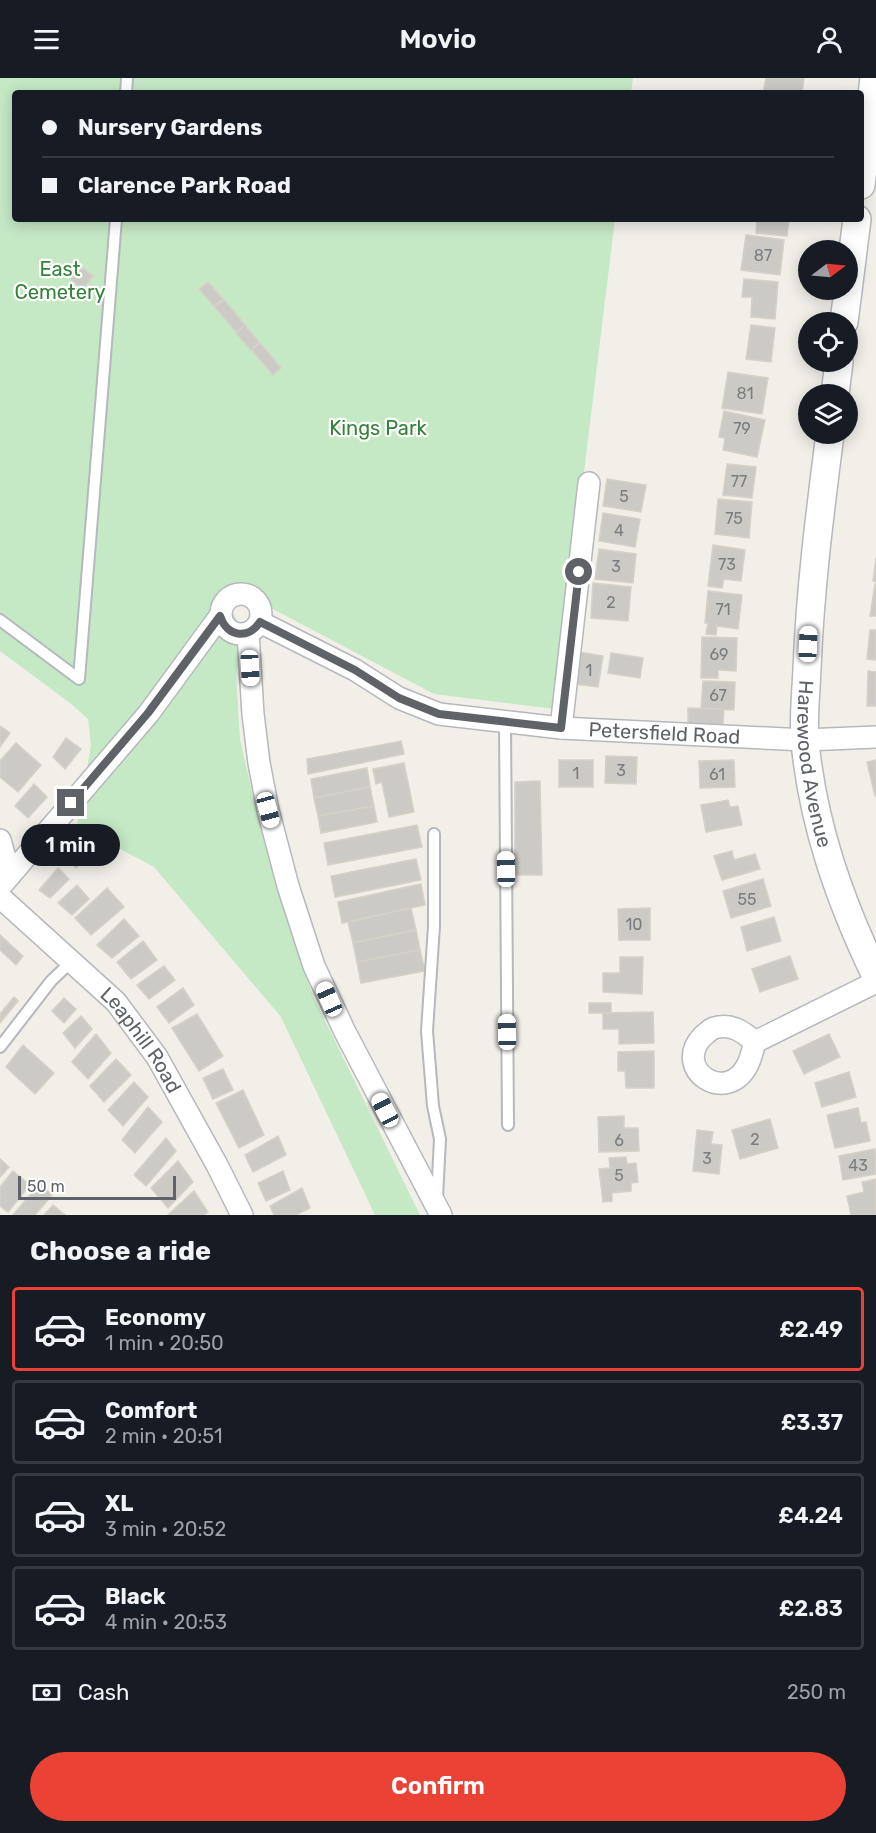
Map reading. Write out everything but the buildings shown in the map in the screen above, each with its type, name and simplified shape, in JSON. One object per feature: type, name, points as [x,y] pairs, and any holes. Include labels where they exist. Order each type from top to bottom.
[{"type":"street","points":[[864,160],[874,78]]},
{"type":"street","points":[[845,312],[857,222]]},
{"type":"street","name":"Harewood Avenue","points":[[829,444],[809,620],[805,740],[813,800],[823,842],[854,931],[876,976]]},
{"type":"street","points":[[561,728],[589,483]]},
{"type":"street","points":[[254,627],[241,634],[228,630],[220,616],[220,609],[228,597],[241,593],[254,598],[261,611],[254,627],[253,714],[268,810],[288,886],[314,966],[345,1032],[439,1211]]},
{"type":"street","points":[[5,881],[148,713],[220,616]]},
{"type":"street","name":"Petersfield Road","points":[[254,627],[355,670],[399,698],[439,714],[561,728],[805,740],[876,737]]},
{"type":"street","points":[[0,840],[5,881]]},
{"type":"street","name":"Leaphill Road","points":[[0,897],[116,1002],[157,1057],[242,1215]]},
{"type":"street","points":[[755,1042],[876,982]]},
{"type":"lane","points":[[0,620],[79,680],[116,222]]},
{"type":"lane","points":[[505,723],[508,1125]]},
{"type":"lane","points":[[434,834],[434,926],[427,1030],[433,1106],[440,1139],[439,1211]]},
{"type":"lane","points":[[0,1047],[51,981],[72,961]]},
{"type":"green space","name":"Kings Park","points":[[0,78],[633,78],[631,90],[12,90],[12,222],[615,222],[555,709],[434,694],[254,599],[233,598],[231,610],[245,635],[236,675],[240,740],[278,890],[313,996],[420,1215],[375,1215],[281,1017],[154,867],[77,826],[91,745],[88,719],[0,651]]},
{"type":"route","points":[[71,803],[148,713],[220,616],[223,624],[234,633],[248,633],[260,622],[355,670],[399,698],[439,714],[561,728],[579,572]]},
{"type":"park label","name":"East Cemetery","points":[[60,280]]}]
